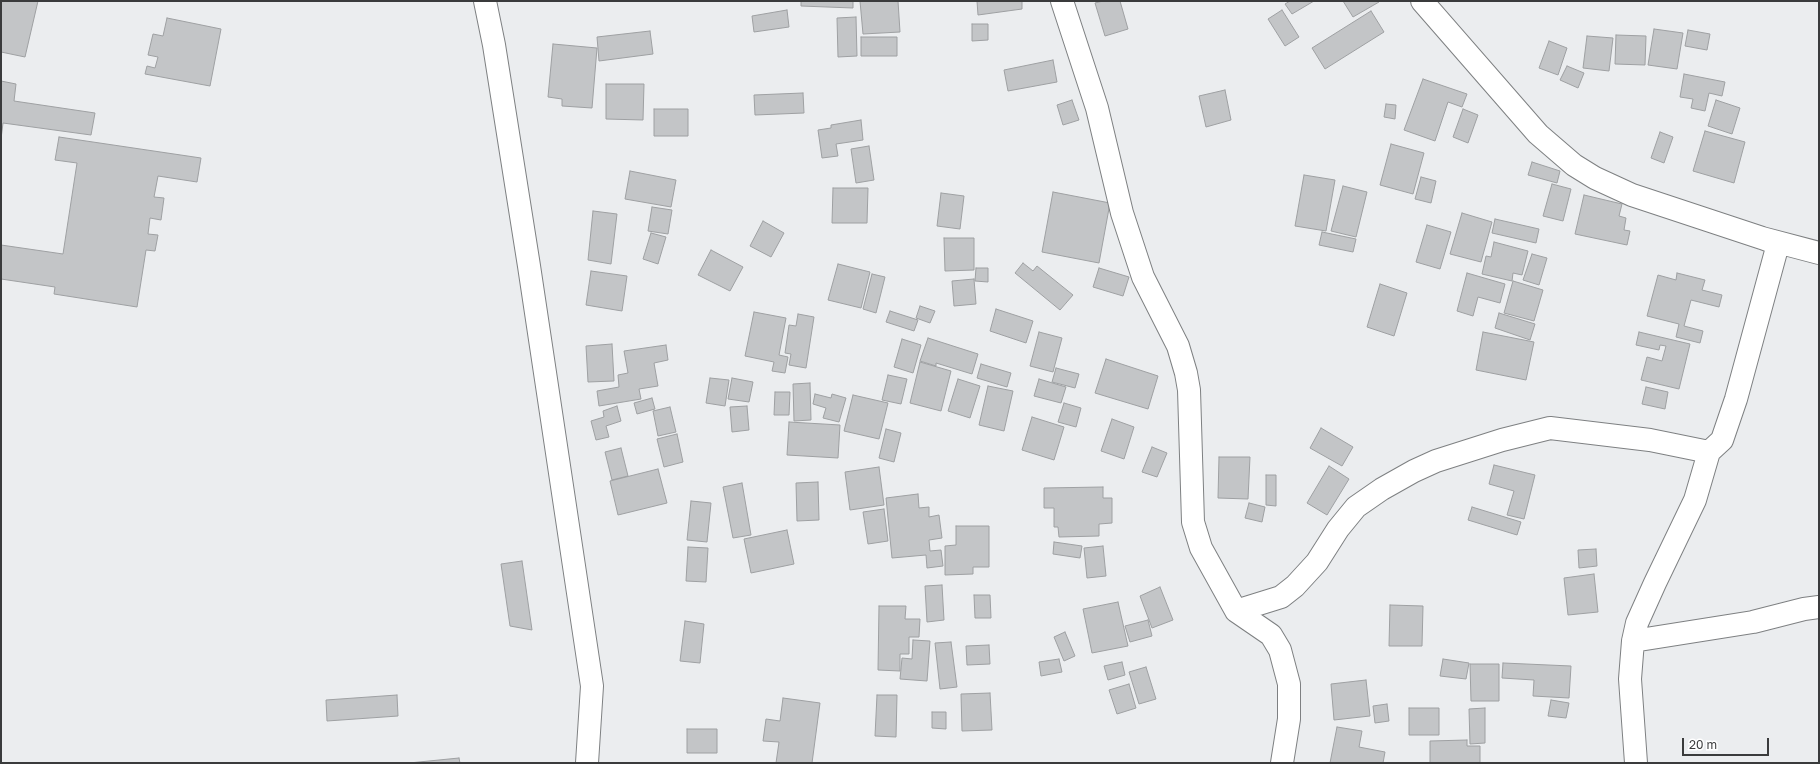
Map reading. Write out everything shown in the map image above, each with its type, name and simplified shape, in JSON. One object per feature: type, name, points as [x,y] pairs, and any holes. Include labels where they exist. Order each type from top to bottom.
[{"type":"street","points":[[485,1],[494,45],[592,686],[587,763]]},
{"type":"street","points":[[1062,1],[1097,108],[1122,213],[1142,277],[1178,346],[1186,373],[1189,390],[1193,522],[1201,548],[1236,611],[1271,635],[1280,650],[1289,684],[1288,719],[1282,763]]},
{"type":"street","points":[[1422,1],[1538,134],[1574,165],[1596,178],[1632,195],[1778,244],[1736,399],[1722,440],[1709,452],[1695,500],[1644,607],[1633,641],[1630,686],[1636,763]]},
{"type":"street","points":[[1762,238],[1819,253]]},
{"type":"street","points":[[1236,611],[1281,597],[1317,562],[1338,529],[1356,507],[1382,489],[1414,471],[1436,461],[1502,440],[1550,428],[1650,440],[1709,452]]},
{"type":"street","points":[[1633,641],[1754,622],[1804,609],[1819,607]]},
{"type":"building","points":[[1,1],[38,1],[25,57],[1,52]]},
{"type":"building","points":[[801,1],[853,1],[853,8],[801,6]]},
{"type":"building","points":[[860,1],[898,1],[900,32],[863,34]]},
{"type":"building","points":[[977,1],[1022,1],[1022,9],[978,15]]},
{"type":"building","points":[[1103,1],[1120,1],[1128,29],[1105,36],[1095,3]]},
{"type":"building","points":[[1290,1],[1314,1],[1292,14],[1285,4]]},
{"type":"building","points":[[1343,1],[1378,1],[1379,2],[1353,17]]},
{"type":"building","points":[[787,10],[789,27],[754,32],[752,16]]},
{"type":"building","points":[[1282,10],[1299,37],[1285,46],[1268,19]]},
{"type":"building","points":[[1371,11],[1384,32],[1325,69],[1312,48]]},
{"type":"building","points":[[856,17],[857,56],[838,57],[837,18]]},
{"type":"building","points":[[167,18],[221,29],[210,86],[145,74],[147,66],[155,68],[158,57],[148,55],[153,34],[163,36]]},
{"type":"building","points":[[972,24],[988,24],[988,40],[972,41]]},
{"type":"building","points":[[1654,29],[1683,33],[1677,69],[1648,65]]},
{"type":"building","points":[[1688,30],[1710,34],[1707,50],[1685,46]]},
{"type":"building","points":[[650,31],[653,54],[599,61],[597,37]]},
{"type":"building","points":[[1616,35],[1646,36],[1645,65],[1615,64]]},
{"type":"building","points":[[1587,36],[1613,38],[1609,71],[1583,68]]},
{"type":"building","points":[[861,37],[897,37],[897,56],[861,56]]},
{"type":"building","points":[[1549,41],[1567,48],[1558,75],[1539,68]]},
{"type":"building","points":[[553,44],[597,48],[592,108],[562,106],[562,99],[548,97]]},
{"type":"building","points":[[1053,60],[1057,82],[1008,91],[1004,70]]},
{"type":"building","points":[[1567,66],[1584,73],[1578,88],[1560,80]]},
{"type":"building","points":[[1684,74],[1725,82],[1722,96],[1709,93],[1705,111],[1691,108],[1693,99],[1680,97]]},
{"type":"building","points":[[1423,79],[1467,94],[1462,107],[1448,102],[1435,141],[1404,130]]},
{"type":"building","points":[[1,81],[16,84],[14,101],[95,113],[91,135],[3,123],[1,139]]},
{"type":"building","points":[[606,84],[644,84],[643,120],[606,119]]},
{"type":"building","points":[[1225,90],[1231,120],[1206,127],[1199,96]]},
{"type":"building","points":[[803,93],[804,113],[755,115],[754,95]]},
{"type":"building","points":[[1072,100],[1079,120],[1063,125],[1057,105]]},
{"type":"building","points":[[1716,100],[1740,108],[1732,134],[1708,126]]},
{"type":"building","points":[[1386,104],[1396,105],[1395,119],[1384,117]]},
{"type":"building","points":[[654,109],[688,109],[688,136],[654,136]]},
{"type":"building","points":[[1463,109],[1478,115],[1468,143],[1453,137]]},
{"type":"building","points":[[861,120],[863,140],[836,144],[838,156],[822,158],[818,130],[831,128],[831,125]]},
{"type":"building","points":[[1705,131],[1745,142],[1734,183],[1693,171]]},
{"type":"building","points":[[1660,132],[1673,137],[1664,163],[1651,158]]},
{"type":"building","points":[[59,137],[201,158],[197,182],[158,176],[154,197],[164,198],[161,220],[150,218],[148,234],[158,235],[155,251],[146,250],[137,307],[54,294],[55,287],[1,279],[1,245],[63,254],[77,163],[55,160]]},
{"type":"building","points":[[1391,144],[1424,153],[1413,194],[1380,185]]},
{"type":"building","points":[[869,146],[874,180],[856,183],[851,149]]},
{"type":"building","points":[[1532,162],[1560,171],[1557,183],[1528,175]]},
{"type":"building","points":[[630,171],[676,180],[671,207],[625,199]]},
{"type":"building","points":[[1304,175],[1335,180],[1326,231],[1295,226]]},
{"type":"building","points":[[1421,177],[1436,181],[1431,203],[1415,199]]},
{"type":"building","points":[[1552,184],[1571,189],[1563,221],[1543,216]]},
{"type":"building","points":[[1343,186],[1367,192],[1356,237],[1331,231]]},
{"type":"building","points":[[833,188],[868,188],[867,223],[832,223]]},
{"type":"building","points":[[1053,192],[1110,203],[1099,263],[1042,252]]},
{"type":"building","points":[[941,193],[964,196],[960,229],[937,226]]},
{"type":"building","points":[[1584,195],[1622,204],[1619,216],[1626,218],[1624,230],[1630,231],[1627,245],[1575,234]]},
{"type":"building","points":[[652,207],[672,210],[668,234],[648,231]]},
{"type":"building","points":[[593,211],[617,214],[611,264],[588,260]]},
{"type":"building","points":[[1462,213],[1492,222],[1481,262],[1450,254]]},
{"type":"building","points":[[1495,219],[1539,229],[1536,243],[1492,233]]},
{"type":"building","points":[[763,221],[784,233],[771,257],[750,246]]},
{"type":"building","points":[[1427,225],[1451,232],[1440,269],[1416,262]]},
{"type":"building","points":[[1322,232],[1356,239],[1353,252],[1319,245]]},
{"type":"building","points":[[651,233],[666,237],[658,264],[643,259]]},
{"type":"building","points":[[944,238],[974,238],[974,270],[945,271]]},
{"type":"building","points":[[1494,242],[1528,251],[1522,275],[1513,273],[1512,281],[1482,274],[1486,256],[1491,257]]},
{"type":"building","points":[[711,250],[743,267],[730,291],[698,275]]},
{"type":"building","points":[[1532,254],[1547,258],[1539,285],[1523,280]]},
{"type":"building","points":[[1023,263],[1033,271],[1037,266],[1073,295],[1060,310],[1015,273]]},
{"type":"building","points":[[838,264],[870,272],[861,308],[828,300]]},
{"type":"building","points":[[976,268],[988,268],[988,282],[975,281]]},
{"type":"building","points":[[1099,268],[1129,277],[1123,296],[1093,287]]},
{"type":"building","points":[[591,271],[627,276],[622,311],[586,305]]},
{"type":"building","points":[[1467,273],[1505,284],[1500,303],[1478,297],[1473,316],[1457,311]]},
{"type":"building","points":[[1677,273],[1705,280],[1702,290],[1722,295],[1719,307],[1691,300],[1684,326],[1703,331],[1700,343],[1676,337],[1679,324],[1647,316],[1658,275],[1676,280]]},
{"type":"building","points":[[872,274],[885,277],[876,313],[863,309]]},
{"type":"building","points":[[974,279],[976,304],[954,306],[952,281]]},
{"type":"building","points":[[1513,281],[1543,290],[1534,321],[1504,313]]},
{"type":"building","points":[[1380,284],[1407,293],[1394,336],[1367,327]]},
{"type":"building","points":[[920,306],[935,311],[930,323],[916,318]]},
{"type":"building","points":[[996,309],[1033,321],[1026,343],[990,331]]},
{"type":"building","points":[[890,311],[918,320],[914,331],[886,322]]},
{"type":"building","points":[[754,312],[786,318],[779,355],[788,357],[785,373],[772,371],[774,362],[745,356]]},
{"type":"building","points":[[1499,313],[1535,324],[1530,340],[1495,328]]},
{"type":"building","points":[[798,314],[814,317],[806,368],[789,365],[791,354],[785,353],[789,325],[796,326]]},
{"type":"building","points":[[1039,332],[1062,338],[1053,372],[1030,366]]},
{"type":"building","points":[[1483,332],[1534,342],[1526,380],[1476,370]]},
{"type":"building","points":[[1639,332],[1690,344],[1679,389],[1641,380],[1647,357],[1662,361],[1666,346],[1660,345],[1659,350],[1636,345]]},
{"type":"building","points":[[928,338],[978,354],[972,374],[936,363],[936,366],[920,361]]},
{"type":"building","points":[[902,339],[921,345],[913,373],[894,367]]},
{"type":"building","points":[[612,344],[614,381],[588,382],[586,346]]},
{"type":"building","points":[[666,345],[668,360],[654,363],[658,386],[639,389],[641,399],[599,406],[597,391],[619,387],[618,375],[628,373],[624,351]]},
{"type":"building","points":[[1106,359],[1158,376],[1148,409],[1095,393]]},
{"type":"building","points":[[920,362],[951,371],[941,411],[910,403]]},
{"type":"building","points":[[981,364],[1011,373],[1007,387],[977,378]]},
{"type":"building","points":[[1056,368],[1079,374],[1075,388],[1052,382]]},
{"type":"building","points":[[888,375],[907,379],[901,404],[882,400]]},
{"type":"building","points":[[710,378],[729,380],[725,406],[706,403]]},
{"type":"building","points":[[732,378],[753,382],[749,402],[728,399]]},
{"type":"building","points":[[958,379],[980,386],[970,418],[948,411]]},
{"type":"building","points":[[1039,379],[1066,387],[1061,403],[1034,396]]},
{"type":"building","points":[[810,383],[811,420],[794,421],[793,384]]},
{"type":"building","points":[[988,386],[1013,391],[1004,431],[979,425]]},
{"type":"building","points":[[1646,387],[1668,392],[1665,409],[1642,404]]},
{"type":"building","points":[[775,392],[790,392],[789,415],[774,415]]},
{"type":"building","points":[[815,394],[831,398],[832,394],[846,398],[839,422],[823,418],[826,408],[813,404]]},
{"type":"building","points":[[853,395],[888,403],[879,439],[844,431]]},
{"type":"building","points":[[652,398],[655,409],[637,414],[634,403]]},
{"type":"building","points":[[1064,403],[1081,408],[1076,427],[1058,422]]},
{"type":"building","points":[[617,406],[621,421],[606,426],[609,437],[596,440],[591,421],[604,417],[603,411]]},
{"type":"building","points":[[747,406],[749,430],[732,432],[730,407]]},
{"type":"building","points":[[670,407],[676,432],[658,436],[653,411]]},
{"type":"building","points":[[1032,417],[1064,427],[1054,460],[1022,450]]},
{"type":"building","points":[[1112,419],[1134,427],[1124,459],[1101,451]]},
{"type":"building","points":[[789,422],[840,425],[838,458],[787,455]]},
{"type":"building","points":[[1321,428],[1353,447],[1342,466],[1310,448]]},
{"type":"building","points":[[886,429],[901,433],[894,462],[879,458]]},
{"type":"building","points":[[677,434],[683,462],[664,467],[657,439]]},
{"type":"building","points":[[1152,447],[1167,453],[1157,477],[1142,472]]},
{"type":"building","points":[[621,448],[628,476],[612,480],[605,452]]},
{"type":"building","points":[[1219,457],[1250,457],[1248,499],[1218,498]]},
{"type":"building","points":[[1494,465],[1535,475],[1524,519],[1507,515],[1514,491],[1489,484]]},
{"type":"building","points":[[1329,466],[1349,479],[1327,515],[1307,503]]},
{"type":"building","points":[[879,467],[884,505],[850,510],[845,472]]},
{"type":"building","points":[[658,469],[667,503],[618,515],[610,481]]},
{"type":"building","points":[[1266,475],[1276,475],[1276,506],[1266,505]]},
{"type":"building","points":[[818,482],[819,520],[797,521],[796,483]]},
{"type":"building","points":[[742,483],[751,535],[733,538],[723,487]]},
{"type":"building","points":[[1103,487],[1103,498],[1112,498],[1112,523],[1099,524],[1099,536],[1059,537],[1058,527],[1054,527],[1054,508],[1044,508],[1044,488]]},
{"type":"building","points":[[918,494],[919,508],[929,507],[929,517],[939,515],[942,538],[929,540],[930,551],[941,550],[943,566],[927,568],[926,555],[892,558],[886,498]]},
{"type":"building","points":[[691,501],[711,503],[707,542],[687,540]]},
{"type":"building","points":[[1249,503],[1265,507],[1262,522],[1245,518]]},
{"type":"building","points":[[1472,507],[1521,522],[1517,535],[1468,520]]},
{"type":"building","points":[[884,509],[888,541],[868,544],[863,512]]},
{"type":"building","points":[[956,526],[989,526],[989,567],[973,567],[973,574],[945,575],[945,546],[956,545]]},
{"type":"building","points":[[787,530],[794,564],[751,573],[744,539]]},
{"type":"building","points":[[1054,542],[1082,546],[1080,558],[1053,554]]},
{"type":"building","points":[[1103,546],[1106,576],[1087,578],[1084,548]]},
{"type":"building","points":[[688,547],[708,548],[706,582],[686,581]]},
{"type":"building","points":[[1596,549],[1597,566],[1579,568],[1578,550]]},
{"type":"building","points":[[522,561],[532,630],[510,626],[501,564]]},
{"type":"building","points":[[1594,574],[1598,612],[1568,615],[1564,578]]},
{"type":"building","points":[[942,585],[944,620],[927,622],[925,586]]},
{"type":"building","points":[[1160,587],[1173,620],[1152,628],[1140,596]]},
{"type":"building","points":[[974,595],[990,595],[991,618],[975,618]]},
{"type":"building","points":[[1118,602],[1128,646],[1092,653],[1083,609]]},
{"type":"building","points":[[1390,605],[1423,606],[1422,646],[1389,646]]},
{"type":"building","points":[[879,606],[906,606],[905,619],[920,619],[919,637],[909,637],[909,654],[900,654],[900,671],[878,670]]},
{"type":"building","points":[[1148,620],[1152,636],[1130,642],[1125,626]]},
{"type":"building","points":[[685,621],[704,624],[700,663],[680,661]]},
{"type":"building","points":[[1065,632],[1075,656],[1064,661],[1054,637]]},
{"type":"building","points":[[913,640],[930,641],[927,681],[900,679],[902,658],[912,659]]},
{"type":"building","points":[[951,642],[957,687],[940,689],[935,643]]},
{"type":"building","points":[[989,645],[990,664],[967,665],[966,646]]},
{"type":"building","points":[[1059,659],[1062,672],[1041,676],[1039,662]]},
{"type":"building","points":[[1443,659],[1469,663],[1466,679],[1440,676]]},
{"type":"building","points":[[1122,662],[1125,675],[1108,680],[1104,666]]},
{"type":"building","points":[[1503,663],[1571,666],[1569,698],[1533,696],[1534,680],[1502,678]]},
{"type":"building","points":[[1470,664],[1499,664],[1499,701],[1471,701]]},
{"type":"building","points":[[1146,667],[1156,699],[1139,704],[1129,672]]},
{"type":"building","points":[[1366,680],[1370,716],[1334,720],[1331,684]]},
{"type":"building","points":[[1129,684],[1136,708],[1117,714],[1109,690]]},
{"type":"building","points":[[990,693],[992,730],[962,731],[961,694]]},
{"type":"building","points":[[397,695],[398,716],[327,721],[326,700]]},
{"type":"building","points":[[877,695],[897,695],[896,737],[875,736]]},
{"type":"building","points":[[783,698],[820,703],[812,763],[776,763],[779,742],[763,741],[766,719],[780,721]]},
{"type":"building","points":[[1551,700],[1569,703],[1566,718],[1548,716]]},
{"type":"building","points":[[1387,704],[1389,721],[1375,723],[1373,706]]},
{"type":"building","points":[[1409,708],[1439,708],[1439,735],[1409,735]]},
{"type":"building","points":[[1485,708],[1485,743],[1470,744],[1469,709]]},
{"type":"building","points":[[932,712],[946,712],[946,729],[932,728]]},
{"type":"building","points":[[1337,727],[1362,731],[1359,747],[1385,752],[1383,763],[1330,763]]},
{"type":"building","points":[[687,729],[717,729],[717,753],[687,753]]},
{"type":"building","points":[[1467,740],[1467,746],[1480,746],[1480,763],[1430,763],[1430,741]]},
{"type":"building","points":[[459,758],[460,763],[409,763]]}]
